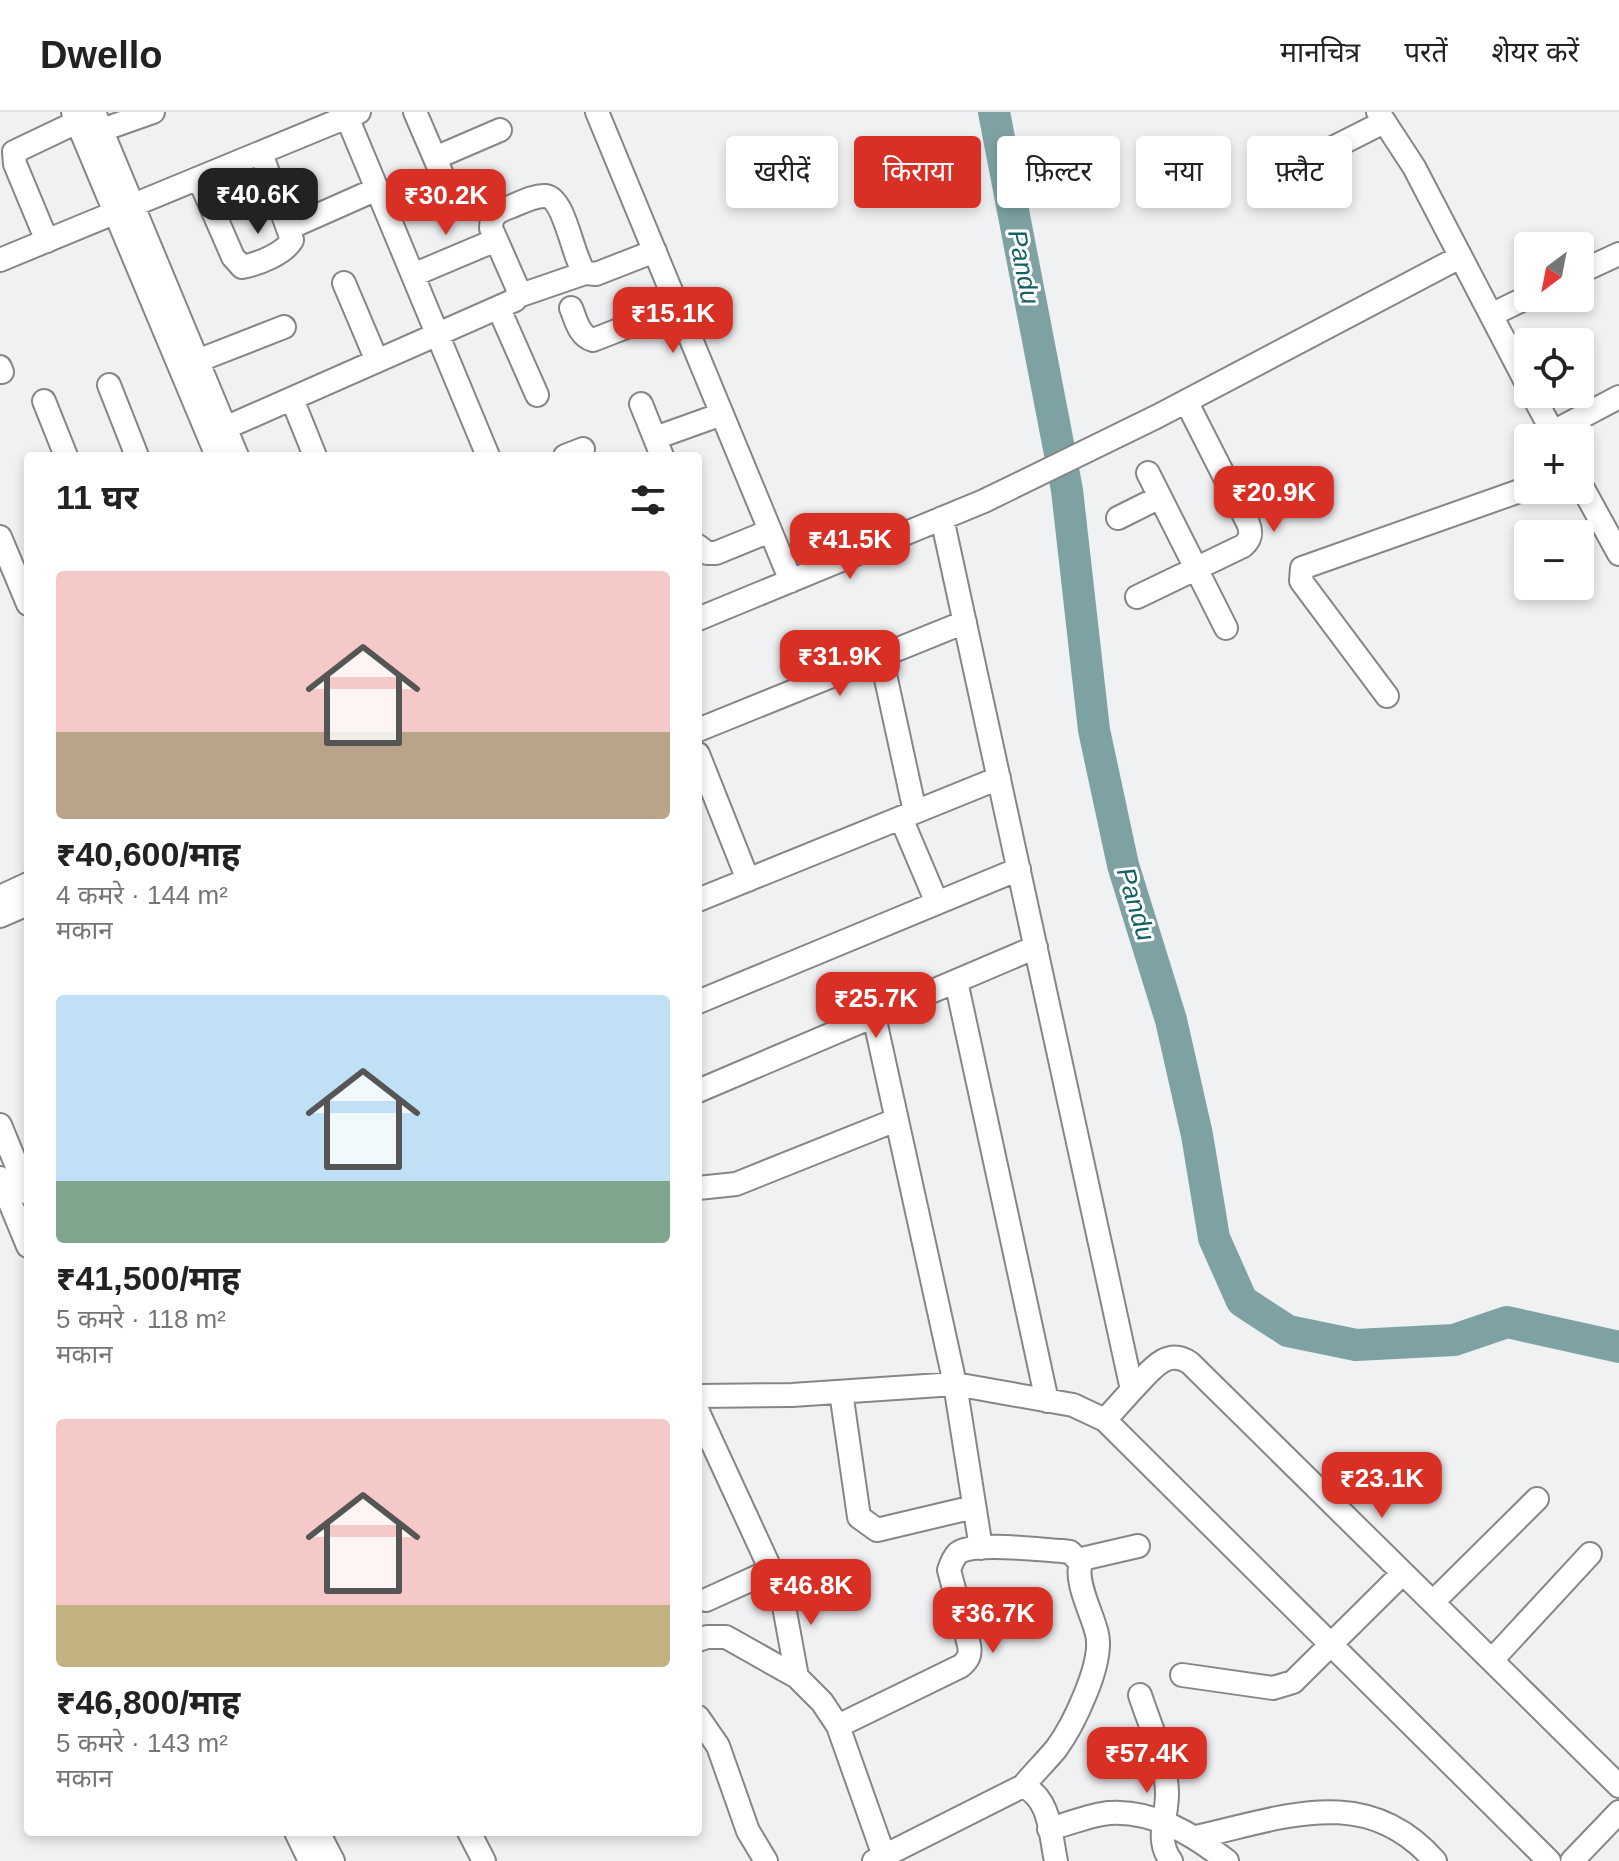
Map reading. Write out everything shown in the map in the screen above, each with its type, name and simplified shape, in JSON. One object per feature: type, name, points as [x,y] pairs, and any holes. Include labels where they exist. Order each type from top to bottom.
[{"type":"street","points":[[47,241],[15,164],[14,152],[86,119],[153,112]]},
{"type":"street","points":[[415,112],[446,184]]},
{"type":"street","points":[[597,112],[791,581]]},
{"type":"street","points":[[0,260],[353,114],[377,189],[438,334],[482,452]]},
{"type":"street","points":[[1348,136],[1381,117],[1414,167],[1514,359]]},
{"type":"street","points":[[86,119],[124,210],[215,452]]},
{"type":"street","points":[[435,158],[500,130]]},
{"type":"street","points":[[199,179],[236,264],[250,266],[289,246],[292,240],[261,153]]},
{"type":"street","points":[[289,228],[377,189]]},
{"type":"street","points":[[537,395],[508,303],[517,287],[491,221],[500,210],[542,196],[550,197],[559,207],[585,273]]},
{"type":"street","points":[[124,210],[197,361],[235,452]]},
{"type":"street","points":[[413,275],[496,240]]},
{"type":"street","points":[[225,428],[508,303],[585,273],[596,274],[655,251]]},
{"type":"street","points":[[1594,266],[1619,254]]},
{"type":"street","points":[[702,617],[984,501],[1158,416],[1460,257]]},
{"type":"street","points":[[344,283],[377,361]]},
{"type":"street","points":[[1491,315],[1514,304]]},
{"type":"street","points":[[571,308],[585,338],[593,340],[678,307]]},
{"type":"street","points":[[197,361],[284,327]]},
{"type":"street","points":[[109,385],[135,452]]},
{"type":"street","points":[[1573,424],[1619,397]]},
{"type":"street","points":[[292,399],[313,452]]},
{"type":"street","points":[[44,401],[64,452]]},
{"type":"street","points":[[1137,597],[1249,541],[1251,532],[1186,401]]},
{"type":"street","points":[[641,404],[658,447],[722,414]]},
{"type":"street","points":[[1148,473],[1226,628]]},
{"type":"street","points":[[1387,696],[1301,581],[1302,568],[1514,493]]},
{"type":"street","points":[[1118,518],[1160,497]]},
{"type":"street","points":[[1592,504],[1619,554]]},
{"type":"street","points":[[942,518],[1132,1390]]},
{"type":"street","points":[[702,549],[707,553],[716,553],[770,531]]},
{"type":"street","points":[[0,537],[24,594]]},
{"type":"street","points":[[702,728],[965,622]]},
{"type":"street","points":[[881,656],[908,815],[937,903]]},
{"type":"street","points":[[702,764],[748,880]]},
{"type":"street","points":[[702,898],[999,778]]},
{"type":"street","points":[[702,995],[1019,869]]},
{"type":"street","points":[[0,897],[24,886]]},
{"type":"street","points":[[0,916],[24,906]]},
{"type":"street","points":[[702,1089],[1036,947]]},
{"type":"street","points":[[956,981],[1047,1401]]},
{"type":"street","points":[[874,1016],[955,1384],[981,1548]]},
{"type":"street","points":[[702,1188],[736,1184],[896,1120]]},
{"type":"street","points":[[0,1125],[24,1223]]},
{"type":"street","points":[[1105,1420],[1161,1360],[1171,1356],[1182,1358],[1619,1786]]},
{"type":"street","points":[[702,1396],[792,1395],[955,1384],[1073,1405],[1105,1420],[1549,1861]]},
{"type":"street","points":[[841,1392],[859,1517],[877,1530],[974,1507]]},
{"type":"street","points":[[702,1421],[772,1570],[783,1601],[797,1677]]},
{"type":"street","points":[[1433,1602],[1537,1499]]},
{"type":"street","points":[[702,1639],[726,1637],[797,1677],[822,1702],[838,1726],[879,1858],[1023,1786],[1056,1748],[1070,1727],[1096,1663],[1098,1635],[1079,1574],[1081,1563],[1086,1558],[1138,1546]]},
{"type":"street","points":[[838,1726],[967,1661],[969,1645],[949,1570],[959,1553],[981,1548],[1062,1551],[1070,1552],[1081,1563]]},
{"type":"street","points":[[1492,1660],[1590,1554]]},
{"type":"street","points":[[706,1600],[772,1570]]},
{"type":"street","points":[[1182,1675],[1285,1687],[1403,1573]]},
{"type":"street","points":[[1140,1695],[1163,1770],[1167,1794],[1161,1841],[1171,1861]]},
{"type":"street","points":[[702,1723],[718,1746],[748,1831],[766,1861]]},
{"type":"street","points":[[1023,1786],[1039,1796],[1045,1807],[1056,1861]]},
{"type":"street","points":[[1196,1837],[1303,1814],[1335,1811],[1361,1813],[1403,1830],[1435,1861]]},
{"type":"street","points":[[1572,1861],[1619,1812]]},
{"type":"street","points":[[1049,1829],[1106,1813],[1121,1813],[1164,1822],[1196,1837],[1227,1861]]},
{"type":"street","points":[[298,1836],[310,1861]]},
{"type":"street","points":[[320,1836],[333,1861]]},
{"type":"street","points":[[471,1836],[484,1861]]},
{"type":"waterway","name":"Pandu","points":[[994,112],[1067,490],[1094,730],[1123,865],[1171,1020],[1197,1135],[1214,1238],[1242,1301],[1288,1331],[1356,1345],[1454,1340],[1507,1322],[1619,1347]]}]
